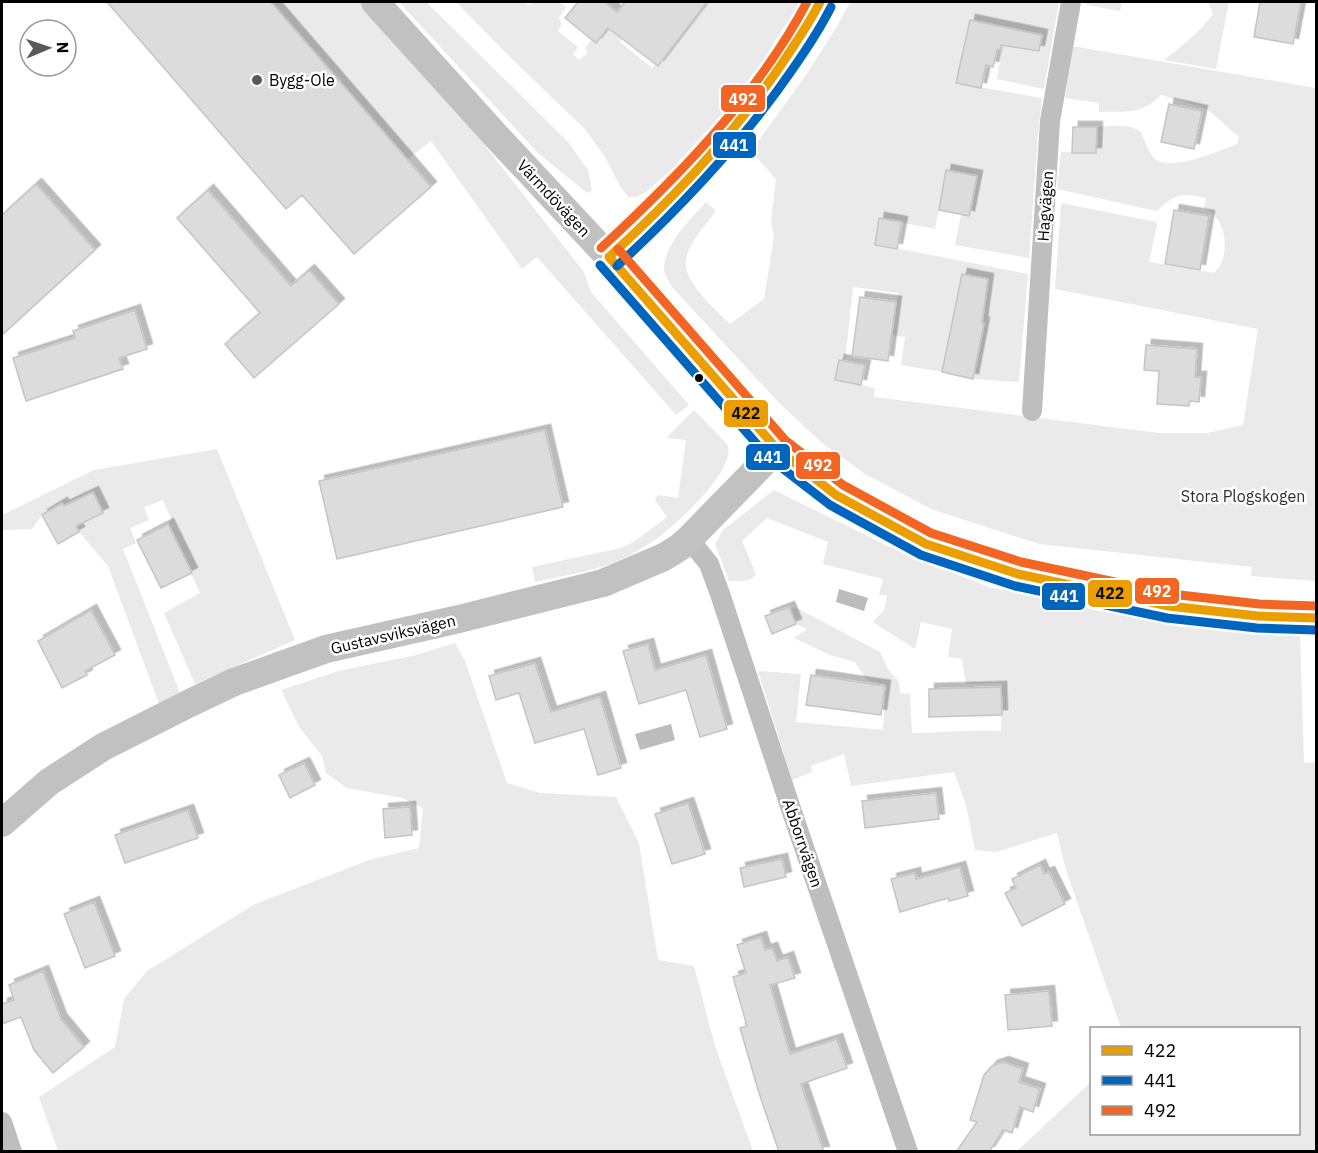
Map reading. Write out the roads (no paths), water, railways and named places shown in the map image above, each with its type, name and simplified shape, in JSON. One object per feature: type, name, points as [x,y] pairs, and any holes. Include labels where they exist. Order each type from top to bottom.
[{"type":"street","name":"Värmdövägen","points":[[375,2],[495,136],[609,257],[777,449],[836,495],[926,543],[1018,574],[1169,606],[1258,616],[1317,618]]},
{"type":"street","points":[[609,257],[643,226],[716,151],[762,94],[813,17],[820,2]]},
{"type":"street","name":"Hagvägen","points":[[1032,411],[1050,121],[1071,2]]},
{"type":"street","name":"Gustavsviksvägen","points":[[2,823],[49,782],[103,747],[234,682],[326,648],[459,619],[603,583],[664,557],[689,539],[777,449]]},
{"type":"street","name":"Abborrvägen","points":[[689,539],[709,564],[720,594],[909,1152]]},
{"type":"street","points":[[2,1122],[12,1152]]},
{"type":"place","name":"Bygg-Ole","points":[[257,80]]},
{"type":"park label","name":"Stora Plogskogen","points":[[1243,496]]}]
